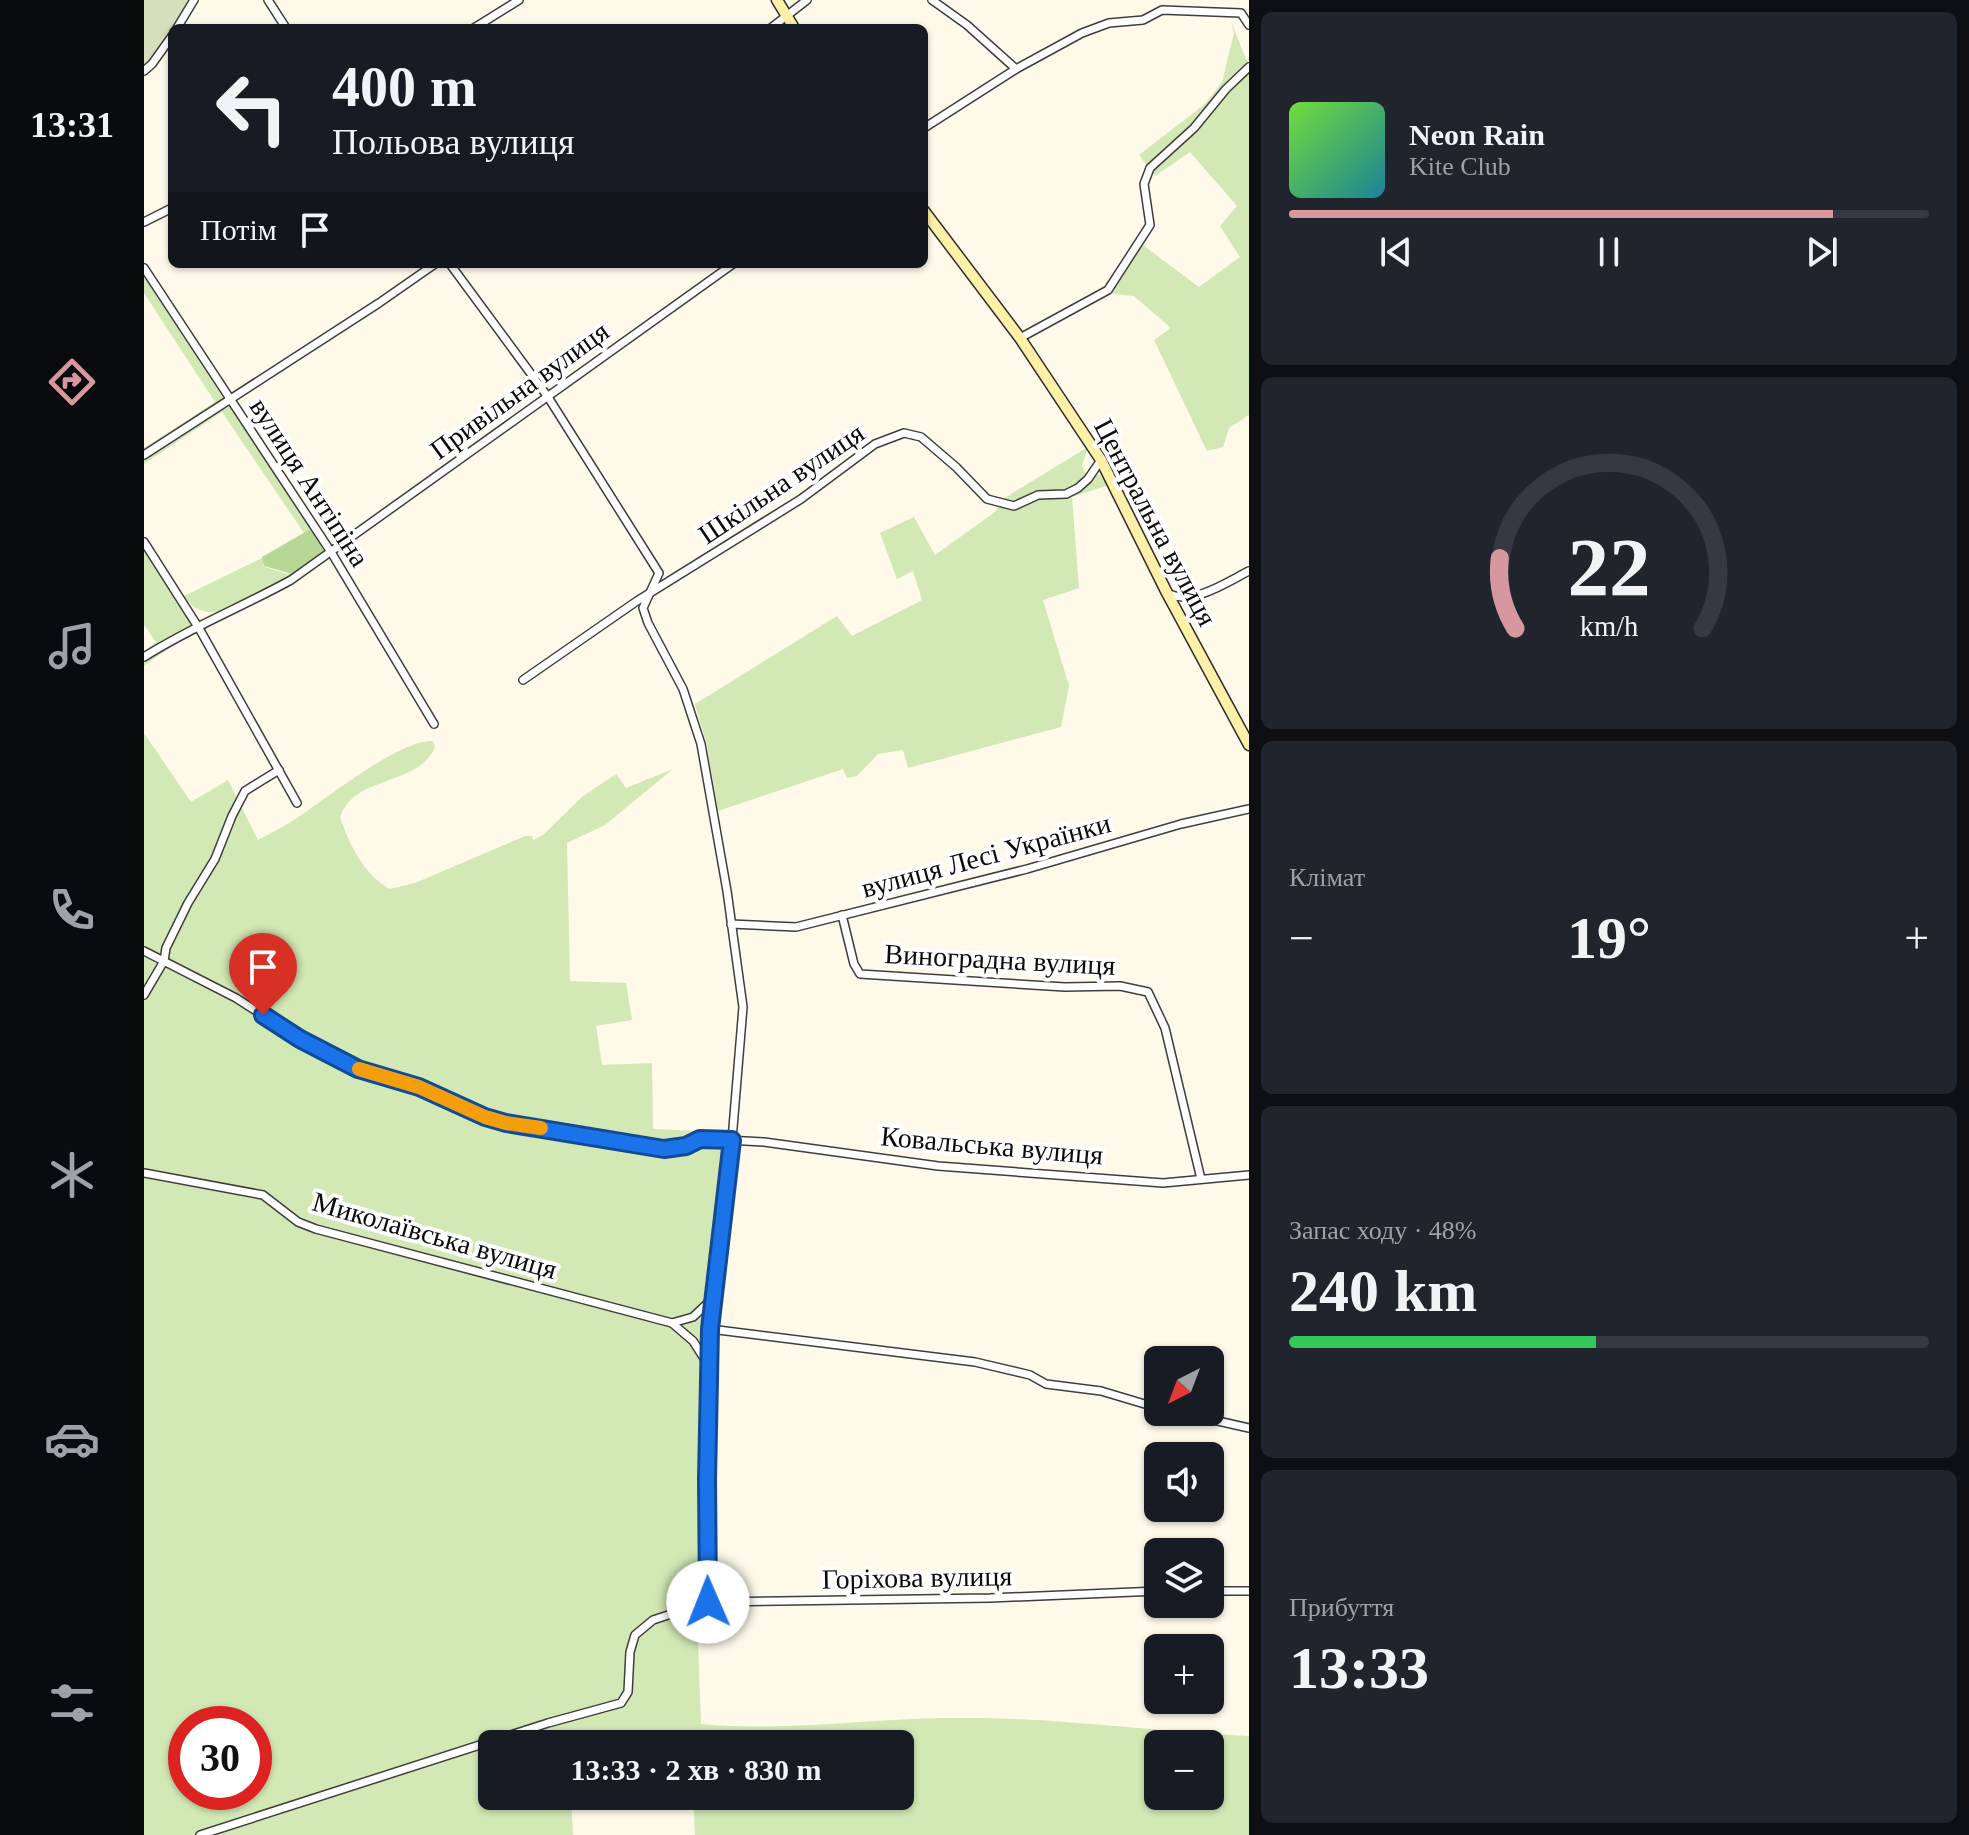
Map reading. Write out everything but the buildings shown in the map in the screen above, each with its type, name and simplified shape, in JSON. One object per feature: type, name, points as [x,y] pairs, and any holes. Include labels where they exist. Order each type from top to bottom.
[{"type":"street","points":[[179,24],[194,0]]},
{"type":"street","points":[[268,0],[283,24]]},
{"type":"street","points":[[480,24],[519,0]]},
{"type":"street","points":[[777,0],[791,24]]},
{"type":"street","points":[[777,24],[807,0]]},
{"type":"street","points":[[932,0],[997,50],[1016,69]]},
{"type":"street","points":[[928,125],[1016,69],[1095,28],[1109,23],[1143,20],[1162,10],[1170,0]]},
{"type":"street","points":[[1162,10],[1241,13],[1249,25]]},
{"type":"street","points":[[144,71],[168,42]]},
{"type":"street","points":[[1020,338],[1108,290],[1150,225],[1144,184],[1150,168],[1194,128],[1249,67]]},
{"type":"street","points":[[144,222],[168,210]]},
{"type":"street","name":"Центральна вулиця","points":[[928,216],[1020,338],[1101,460],[1167,593],[1249,745]]},
{"type":"street","name":"вулиця Антіпіна","points":[[144,268],[331,552],[434,724]]},
{"type":"street","points":[[144,455],[429,268]]},
{"type":"street","points":[[453,268],[548,397],[659,573],[643,608],[683,689],[701,744],[743,1007],[732,1140],[710,1329],[708,1602]]},
{"type":"street","name":"Привільна вулиця","points":[[144,657],[197,625],[238,609],[291,580],[727,268]]},
{"type":"street","name":"Шкільна вулиця","points":[[523,680],[653,591],[801,499],[875,444],[904,433],[921,437],[987,499],[1014,506],[1038,495],[1050,497],[1078,488],[1101,460]]},
{"type":"street","points":[[144,542],[197,625],[297,803]]},
{"type":"street","points":[[1167,593],[1187,597],[1210,590],[1249,571]]},
{"type":"street","points":[[144,995],[164,961],[172,935],[188,903],[215,859],[245,791],[279,770]]},
{"type":"street","name":"вулиця Лесі Українки","points":[[731,924],[796,927],[1027,869],[1181,824],[1249,809]]},
{"type":"street","name":"Виноградна вулиця","points":[[842,915],[854,964],[860,974],[1065,987],[1120,986],[1148,992],[1165,1028],[1201,1179]]},
{"type":"street","name":"Ковальська вулиця","points":[[144,951],[236,998],[300,1039],[358,1069],[419,1087],[485,1117],[506,1123],[664,1149],[686,1146],[700,1139],[732,1140],[938,1166],[1163,1183],[1249,1175]]},
{"type":"street","name":"Миколаївська вулиця","points":[[144,1173],[263,1195],[298,1222],[316,1229],[672,1323]]},
{"type":"street","points":[[672,1323],[693,1317],[713,1299]]},
{"type":"street","points":[[672,1323],[693,1341],[709,1366]]},
{"type":"street","points":[[710,1329],[975,1362],[1030,1375],[1046,1384],[1101,1391],[1144,1404]]},
{"type":"street","points":[[1224,1422],[1249,1428]]},
{"type":"street","points":[[1224,1591],[1249,1591]]},
{"type":"street","name":"Горіхова вулиця","points":[[200,1835],[548,1723],[621,1703],[628,1692],[630,1652],[635,1635],[645,1624],[708,1602],[960,1599],[1144,1592]]},
{"type":"green space","points":[[144,0],[191,0],[176,24],[168,24],[168,37],[144,68]]},
{"type":"green space","points":[[1231,21],[1249,67],[1249,415],[1229,428],[1223,447],[1207,451],[1154,340],[1171,328],[1134,296],[1113,294],[1105,284],[1136,240],[1199,287],[1240,257],[1220,226],[1237,206],[1190,152],[1155,176],[1139,155],[1205,104],[1222,82],[1234,33]]},
{"type":"green space","points":[[144,277],[223,398],[144,452],[144,448],[215,402],[144,293]]},
{"type":"green space","points":[[228,404],[313,531],[304,533],[222,412],[144,464],[144,458]]},
{"type":"green space","points":[[1088,447],[1082,466],[1086,474],[1100,475],[1109,485],[1072,497],[1079,588],[1043,600],[1069,686],[1061,727],[908,768],[903,750],[878,754],[857,776],[847,778],[843,769],[718,811],[707,745],[695,704],[837,616],[852,636],[922,600],[913,571],[897,579],[880,533],[914,517],[935,555],[995,512],[1003,499]]},
{"type":"green space","points":[[309,530],[313,531],[324,551],[301,570],[292,574],[264,566],[262,557]]},
{"type":"green space","points":[[144,546],[189,615],[192,632],[144,666],[144,651],[156,642],[144,625]]},
{"type":"green space","points":[[264,557],[265,567],[287,574],[301,570],[241,606],[224,611],[209,612],[195,608],[184,596]]},
{"type":"green space","points":[[144,733],[191,802],[228,780],[258,840],[292,821],[383,759],[419,743],[433,741],[435,747],[427,760],[415,769],[359,794],[348,803],[340,817],[365,867],[390,889],[415,883],[525,836],[532,836],[533,840],[543,835],[583,796],[616,774],[626,788],[673,769],[605,825],[567,843],[570,981],[626,983],[632,1020],[596,1026],[602,1065],[652,1063],[653,1129],[723,1132],[704,1331],[697,1615],[701,1724],[797,1726],[994,1718],[1164,1730],[1144,1730],[1144,1810],[1224,1810],[1224,1734],[1249,1736],[1249,1835],[695,1835],[694,1810],[914,1810],[914,1730],[478,1730],[478,1810],[572,1810],[573,1835],[144,1835]]},
{"type":"slow traffic","points":[[359,1069],[419,1087],[485,1117],[541,1128]]},
{"type":"route","points":[[263,1015],[300,1039],[358,1069],[419,1087],[485,1117],[506,1123],[664,1149],[686,1146],[700,1139],[732,1140],[710,1329],[708,1602]]}]
